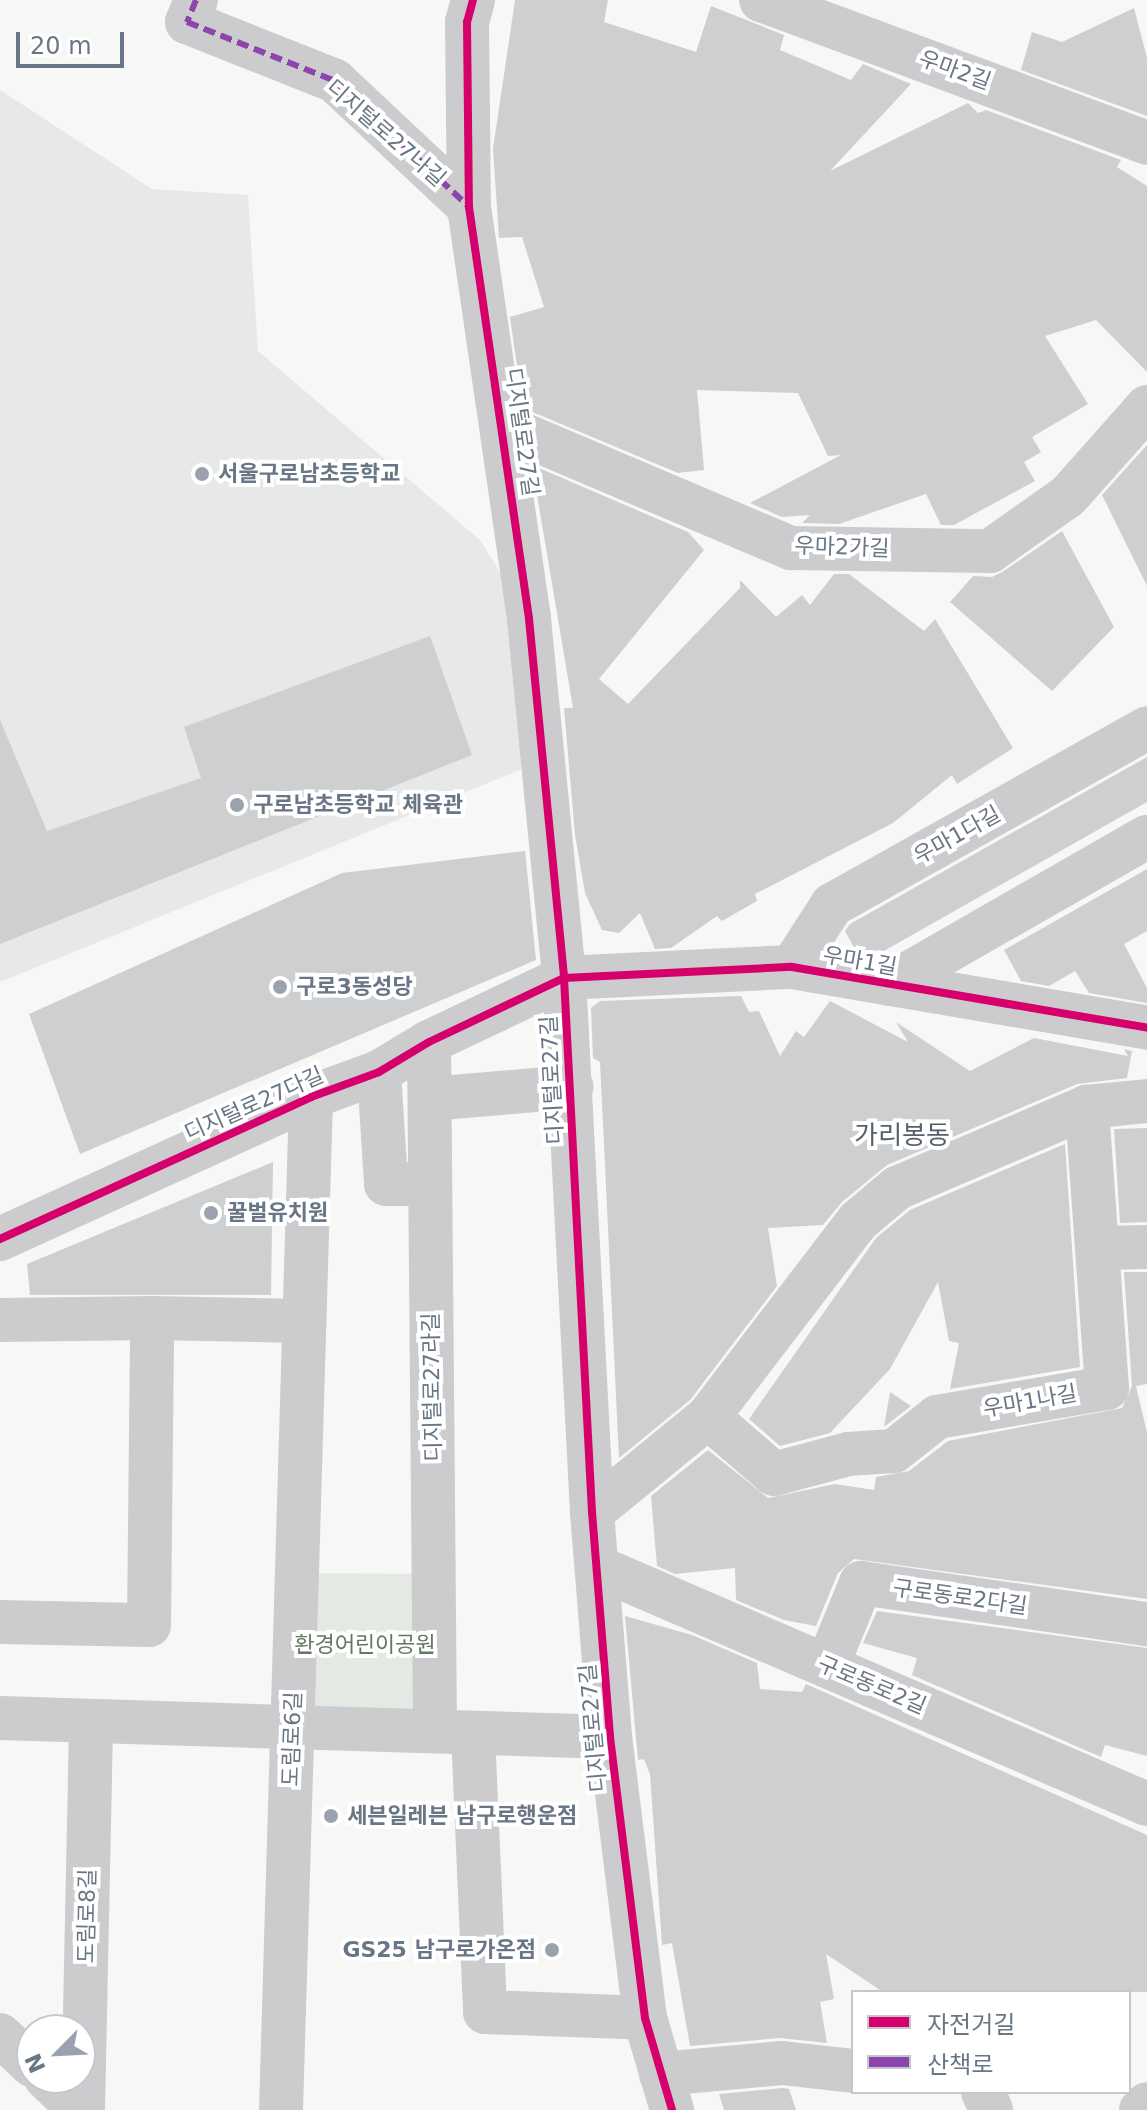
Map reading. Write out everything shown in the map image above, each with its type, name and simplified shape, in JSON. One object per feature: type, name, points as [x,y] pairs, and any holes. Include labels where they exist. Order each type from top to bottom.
[{"type":"street","name":"디지털로27나길","points":[[196,0],[187,22],[335,81],[469,207]]},
{"type":"street","name":"우마2길","points":[[761,0],[1147,143]]},
{"type":"street","name":"디지털로27길","points":[[469,7],[469,207],[529,619],[564,978],[592,1512],[610,1737],[645,2018],[666,2092]]},
{"type":"street","name":"우마2가길","points":[[503,426],[791,548],[990,551],[1068,496],[1147,407]]},
{"type":"street","name":"우마1다길","points":[[792,967],[832,905],[1147,728]]},
{"type":"street","points":[[890,984],[1147,837]]},
{"type":"street","name":"우마1길","points":[[564,978],[792,967],[1147,1028]]},
{"type":"street","name":"디지털로27다길","points":[[0,1239],[311,1097],[379,1072],[429,1042],[564,978]]},
{"type":"street","name":"디지털로27라길","points":[[429,1042],[430,1184],[454,1732]]},
{"type":"street","points":[[379,1072],[386,1184],[430,1184]]},
{"type":"street","points":[[430,1099],[571,1087]]},
{"type":"street","name":"도림로6길","points":[[281,2110],[311,1097]]},
{"type":"street","points":[[592,1512],[708,1417],[858,1221],[897,1188],[1087,1107],[1147,1101]]},
{"type":"street","name":"우마1나길","points":[[708,1417],[774,1474],[848,1454],[894,1451],[937,1417],[1107,1388],[1100,1248],[1087,1107]]},
{"type":"street","points":[[1100,1248],[1147,1247]]},
{"type":"street","points":[[0,1622],[149,1625],[152,1318]]},
{"type":"street","points":[[0,1320],[152,1318],[304,1321]]},
{"type":"street","name":"구로동로2길","points":[[597,1567],[1147,1804]]},
{"type":"street","name":"구로동로2다길","points":[[827,1666],[861,1583],[1147,1624]]},
{"type":"street","points":[[0,1718],[610,1737]]},
{"type":"street","name":"도림로8길","points":[[81,2110],[91,1722]]},
{"type":"street","points":[[454,1732],[485,2012],[645,2018]]},
{"type":"street","points":[[0,2035],[16,2050]]},
{"type":"street","points":[[666,2092],[782,2063],[851,2071]]},
{"type":"street","points":[[64,2094],[81,2110]]},
{"type":"street","points":[[1141,2110],[1147,2104]]},
{"type":"shaded area","name":"서울구로남초등학교","points":[[0,90],[152,189],[248,195],[258,351],[481,541],[515,598],[527,767],[0,982]]},
{"type":"green space","name":"환경어린이공원","points":[[308,1573],[422,1574],[424,1720],[307,1716]]},
{"type":"building","points":[[515,0],[608,0],[604,22],[696,52],[711,6],[784,35],[780,50],[851,80],[863,64],[911,84],[830,171],[968,103],[978,113],[986,110],[1121,160],[1117,167],[1147,186],[1147,372],[1096,320],[1045,336],[1088,404],[1032,437],[1041,452],[1024,462],[1035,481],[954,525],[941,525],[926,494],[839,524],[802,523],[810,515],[782,517],[750,503],[841,455],[828,456],[798,393],[697,390],[704,470],[678,473],[523,408],[510,317],[544,307],[522,237],[499,238],[493,149]]},
{"type":"building","points":[[1134,8],[1147,58],[1147,116],[1021,70],[1032,32],[1062,42]]},
{"type":"building","points":[[1147,445],[1147,586],[1102,495]]},
{"type":"building","points":[[532,465],[688,532],[704,550],[599,679],[628,704],[740,588],[740,580],[776,617],[802,595],[810,605],[834,574],[849,574],[924,631],[935,619],[1013,748],[957,784],[952,775],[893,823],[755,894],[757,901],[722,921],[717,916],[671,948],[655,949],[640,913],[619,933],[602,930],[585,893],[575,835],[564,708],[573,708]]},
{"type":"building","points":[[1062,531],[1114,627],[1052,691],[950,602],[973,576],[992,577],[1004,571]]},
{"type":"building","name":"구로남초등학교 체육관","points":[[430,636],[472,755],[0,944],[0,720],[47,831],[201,778],[184,727]]},
{"type":"building","points":[[1147,757],[1147,802],[875,956],[857,953],[845,931],[850,924]]},
{"type":"building","name":"구로3동성당","points":[[525,851],[536,960],[80,1154],[29,1014],[342,873]]},
{"type":"building","points":[[1147,869],[1147,931],[1124,944],[1147,988],[1147,1003],[1089,993],[1075,971],[1049,986],[1021,981],[1004,950]]},
{"type":"building","points":[[741,996],[749,1012],[759,1011],[780,1056],[796,1031],[804,1037],[830,1001],[908,1042],[896,1022],[970,1071],[1034,1038],[1128,1056],[1124,1049],[1132,1051],[1127,1078],[1077,1084],[887,1165],[842,1202],[823,1225],[768,1228],[777,1286],[690,1400],[619,1458],[600,1062],[593,1058],[591,1008],[600,1001]]},
{"type":"building","points":[[1147,1128],[1147,1222],[1120,1223],[1114,1129]]},
{"type":"building","points":[[1065,1144],[1080,1367],[950,1389],[959,1343],[949,1341],[938,1282],[890,1369],[830,1433],[780,1446],[749,1419],[876,1238],[910,1210]]},
{"type":"building","name":"꿀벌유치원","points":[[273,1162],[271,1295],[30,1295],[27,1264]]},
{"type":"building","points":[[1124,1272],[1147,1272],[1147,1384],[1136,1386],[1147,1433],[1147,1599],[854,1559],[838,1573],[816,1626],[784,1620],[736,1600],[735,1568],[675,1574],[657,1566],[651,1496],[708,1450],[768,1498],[835,1484],[874,1490],[876,1477],[909,1471],[948,1441],[1122,1408],[1132,1386]]},
{"type":"building","points":[[890,1392],[911,1406],[884,1427]]},
{"type":"building","points":[[877,1611],[1147,1648],[1147,1756],[1105,1745],[1101,1757],[912,1675],[917,1658],[863,1643]]},
{"type":"building","points":[[625,1616],[692,1635],[757,1663],[760,1689],[802,1692],[806,1684],[1147,1835],[1147,1992],[880,1990],[826,1954],[834,1999],[820,2002],[827,2043],[780,2038],[690,2046],[672,1943],[662,1945],[650,1774],[644,1759],[638,1760]]},
{"type":"building","points":[[789,2089],[796,2110],[724,2110],[719,2094]]},
{"type":"marked path","points":[[196,0],[187,22],[335,81],[469,207]]},
{"type":"cycle path","points":[[473,0],[467,22],[469,207],[529,619],[564,978],[592,1512],[610,1737],[645,2018],[672,2110]]},
{"type":"cycle path","points":[[0,1239],[311,1097],[379,1072],[429,1042],[564,978],[792,967],[1147,1028]]},
{"type":"place","name":"서울구로남초등학교","points":[[202,474]]},
{"type":"place","name":"구로남초등학교 체육관","points":[[237,805]]},
{"type":"place","name":"구로3동성당","points":[[280,987]]},
{"type":"place","name":"꿀벌유치원","points":[[211,1213]]},
{"type":"place","name":"세븐일레븐 남구로행운점","points":[[331,1816]]},
{"type":"place","name":"GS25 남구로가온점","points":[[552,1950]]},
{"type":"district","name":"가리봉동","points":[[902,1136]]}]
